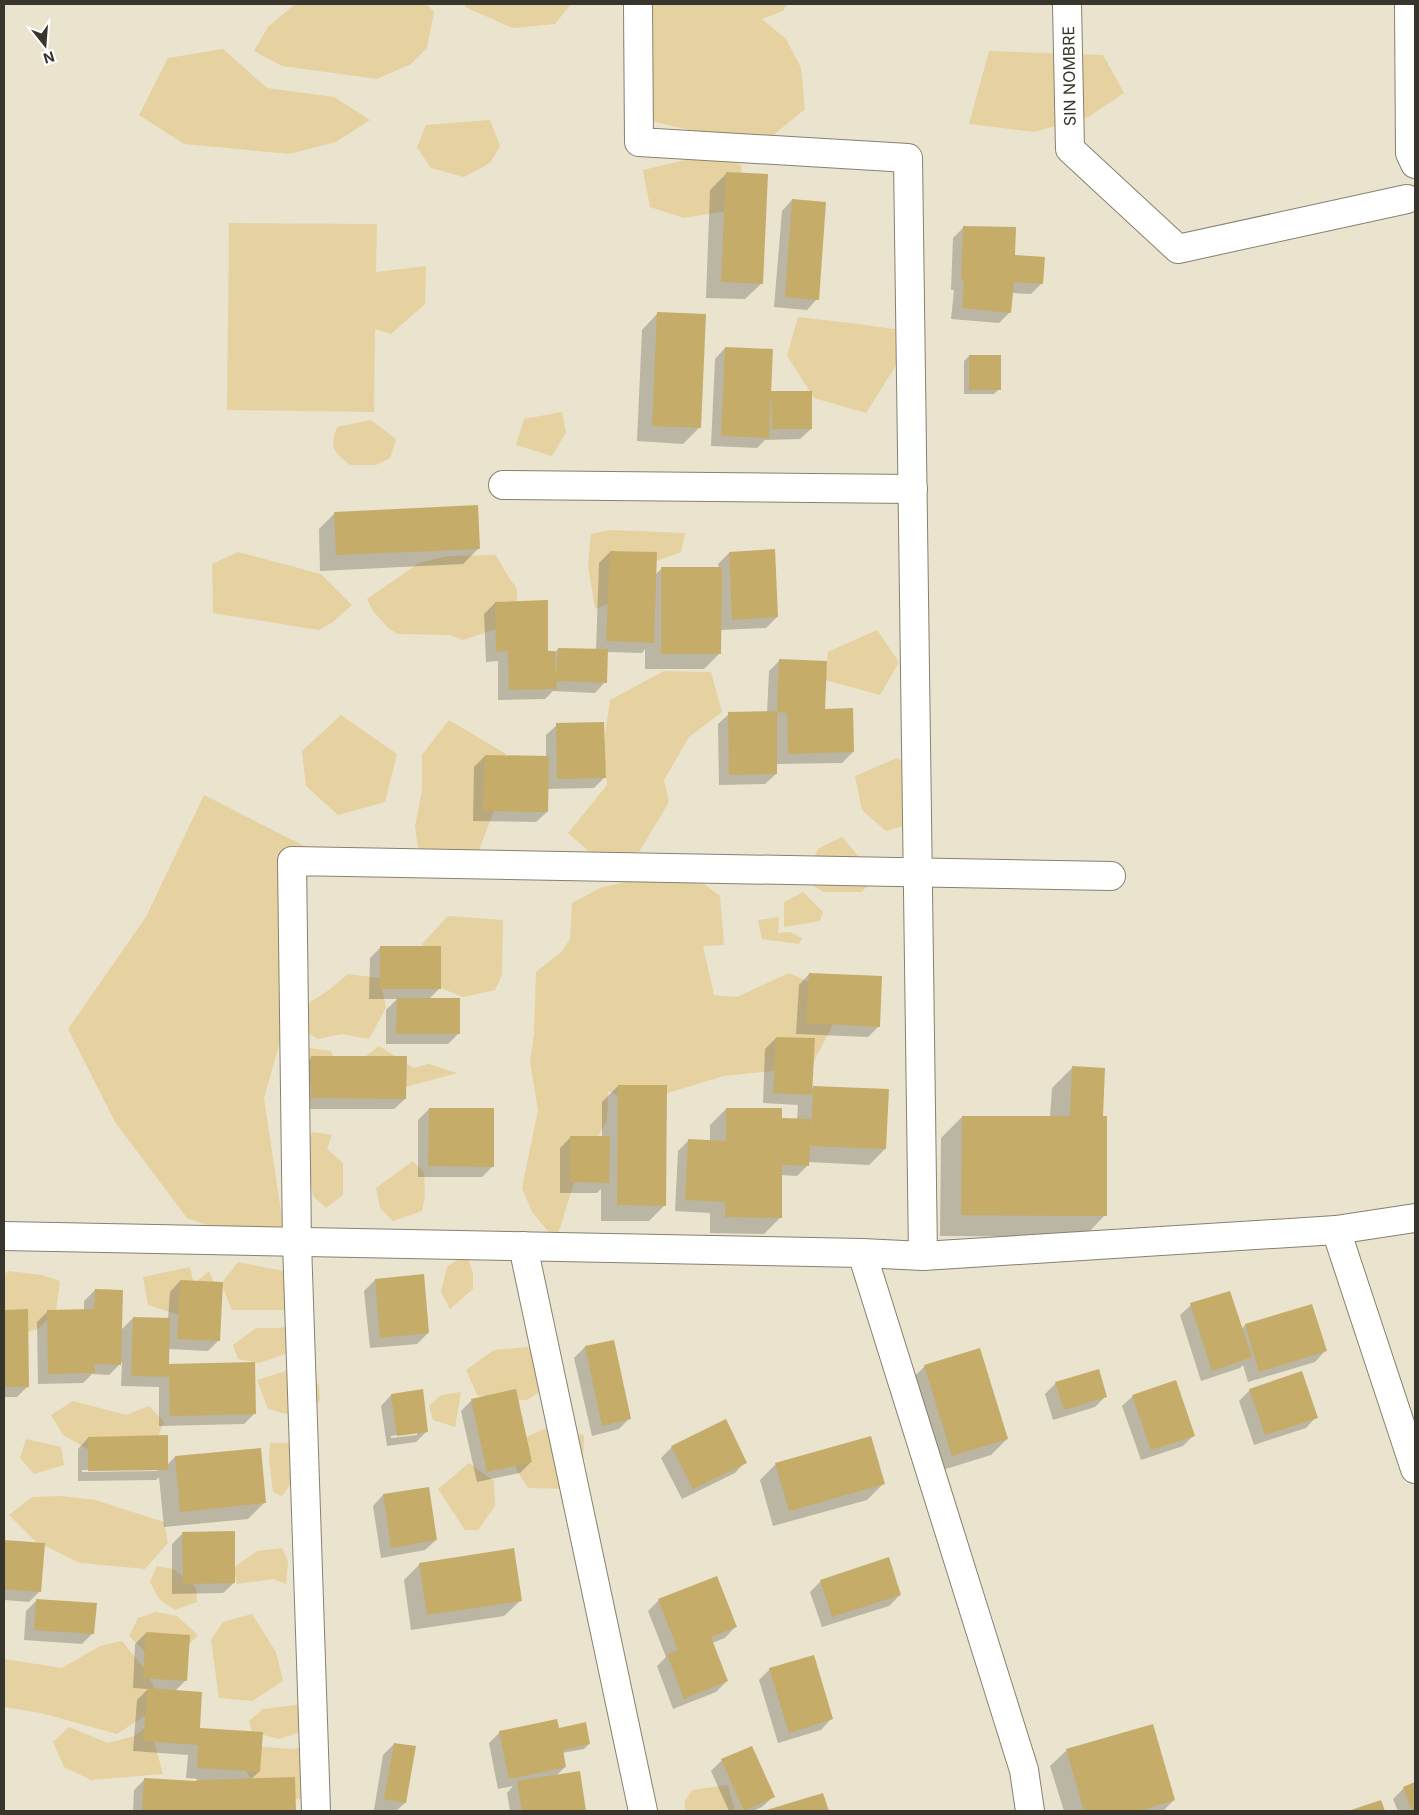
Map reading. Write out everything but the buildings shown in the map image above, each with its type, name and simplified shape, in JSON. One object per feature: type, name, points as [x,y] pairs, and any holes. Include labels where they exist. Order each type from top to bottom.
[{"type":"street","points":[[638,4],[639,142],[908,158],[923,1256]]},
{"type":"street","name":"SIN NOMBRE","points":[[1067,4],[1070,149],[1178,249],[1407,199]]},
{"type":"street","points":[[1409,4],[1410,153],[1415,164]]},
{"type":"street","points":[[503,485],[913,489]]},
{"type":"street","points":[[316,1811],[297,1243],[292,861],[1111,876]]},
{"type":"street","points":[[4,1236],[862,1253],[923,1256],[1336,1230],[1415,1218]]},
{"type":"street","points":[[1336,1230],[1415,1469]]},
{"type":"street","points":[[523,1246],[643,1811]]},
{"type":"street","points":[[862,1253],[1024,1770],[1030,1811]]},
{"type":"shaded area","points":[[295,4],[426,4],[434,12],[427,48],[411,64],[377,79],[282,66],[254,51],[268,27]]},
{"type":"shaded area","points":[[465,4],[571,4],[555,24],[513,28],[465,7]]},
{"type":"shaded area","points":[[627,4],[788,4],[783,11],[762,19],[786,39],[801,68],[805,109],[765,142],[725,138],[655,122],[627,69],[623,43]]},
{"type":"shaded area","points":[[223,49],[267,88],[334,97],[370,120],[336,142],[289,154],[184,144],[139,115],[168,58]]},
{"type":"shaded area","points":[[989,51],[1103,55],[1124,93],[1088,117],[1034,132],[969,124]]},
{"type":"shaded area","points":[[490,120],[500,146],[490,163],[464,177],[431,168],[417,147],[426,125]]},
{"type":"shaded area","points":[[711,154],[741,165],[744,208],[684,218],[650,207],[643,170]]},
{"type":"shaded area","points":[[229,223],[377,224],[376,272],[426,266],[425,304],[391,334],[375,329],[374,412],[227,410]]},
{"type":"shaded area","points":[[798,317],[901,330],[900,359],[866,413],[814,398],[787,356]]},
{"type":"shaded area","points":[[562,412],[566,432],[552,456],[516,445],[524,419]]},
{"type":"shaded area","points":[[371,420],[396,439],[390,458],[376,465],[350,465],[334,449],[333,440],[337,427]]},
{"type":"shaded area","points":[[610,530],[685,533],[681,552],[635,569],[624,598],[595,609],[588,565],[591,534]]},
{"type":"shaded area","points":[[238,552],[321,574],[352,605],[333,622],[319,630],[213,613],[212,564]]},
{"type":"shaded area","points":[[496,555],[517,589],[517,622],[463,640],[450,635],[398,634],[388,628],[373,611],[367,599],[419,563],[447,556]]},
{"type":"shaded area","points":[[877,630],[899,662],[880,695],[825,680],[828,652]]},
{"type":"shaded area","points":[[664,671],[711,672],[722,712],[689,737],[664,780],[669,802],[639,852],[593,855],[568,833],[607,785],[603,749],[610,700]]},
{"type":"shaded area","points":[[341,715],[397,754],[385,802],[338,815],[306,786],[302,751]]},
{"type":"shaded area","points":[[449,720],[506,754],[497,803],[471,871],[420,861],[415,826],[422,791],[422,755]]},
{"type":"shaded area","points":[[897,758],[923,774],[927,819],[886,831],[862,810],[855,776]]},
{"type":"shaded area","points":[[204,795],[312,850],[289,1010],[264,1098],[287,1252],[187,1218],[115,1122],[68,1029],[146,917]]},
{"type":"shaded area","points":[[842,837],[877,878],[861,892],[824,892],[801,879],[819,848]]},
{"type":"shaded area","points":[[683,868],[720,896],[724,945],[703,946],[714,995],[737,997],[789,973],[827,990],[836,1019],[813,1063],[801,1068],[724,1076],[634,1103],[608,1091],[607,1120],[575,1179],[556,1241],[532,1212],[522,1188],[538,1110],[530,1062],[534,1034],[536,972],[562,951],[570,939],[572,903],[600,888]]},
{"type":"shaded area","points":[[803,892],[823,912],[820,921],[784,927],[784,902]]},
{"type":"shaded area","points":[[448,916],[503,920],[502,975],[495,990],[463,997],[433,985],[432,965],[422,944]]},
{"type":"shaded area","points":[[779,917],[778,933],[790,932],[802,938],[799,944],[762,939],[758,920]]},
{"type":"shaded area","points":[[348,974],[380,978],[386,1008],[369,1039],[342,1034],[318,1039],[298,1027],[306,1005],[329,990]]},
{"type":"shaded area","points":[[379,1046],[414,1068],[429,1064],[457,1073],[402,1088],[349,1069]]},
{"type":"shaded area","points":[[309,1048],[331,1051],[338,1065],[330,1085],[308,1084],[299,1066]]},
{"type":"shaded area","points":[[313,1132],[332,1135],[327,1149],[343,1163],[343,1195],[326,1208],[313,1196],[305,1151],[305,1142]]},
{"type":"shaded area","points":[[413,1161],[424,1173],[425,1196],[422,1211],[393,1221],[380,1208],[376,1188]]},
{"type":"shaded area","points":[[466,1253],[473,1273],[473,1289],[450,1309],[441,1292],[447,1267]]},
{"type":"shaded area","points":[[238,1262],[294,1273],[288,1310],[232,1310],[221,1284]]},
{"type":"shaded area","points":[[190,1267],[194,1284],[209,1271],[222,1302],[179,1315],[148,1305],[143,1277]]},
{"type":"shaded area","points":[[9,1271],[42,1275],[60,1281],[56,1311],[38,1329],[4,1339],[4,1274]]},
{"type":"shaded area","points":[[287,1326],[297,1350],[259,1363],[238,1359],[233,1345],[256,1328]]},
{"type":"shaded area","points":[[528,1347],[550,1353],[544,1389],[527,1400],[505,1401],[477,1395],[466,1370],[494,1350]]},
{"type":"shaded area","points":[[301,1369],[319,1385],[320,1400],[304,1419],[268,1409],[257,1380],[286,1371]]},
{"type":"shaded area","points":[[461,1392],[455,1427],[433,1420],[429,1406],[441,1395]]},
{"type":"shaded area","points":[[73,1401],[126,1415],[149,1406],[164,1422],[156,1441],[89,1450],[63,1435],[51,1415]]},
{"type":"shaded area","points":[[549,1427],[584,1435],[583,1463],[567,1489],[528,1488],[517,1471],[512,1443]]},
{"type":"shaded area","points":[[26,1439],[61,1447],[64,1465],[34,1474],[20,1458]]},
{"type":"shaded area","points":[[270,1443],[290,1443],[294,1479],[282,1496],[273,1492],[269,1460]]},
{"type":"shaded area","points":[[469,1463],[494,1481],[495,1506],[478,1530],[465,1530],[438,1489]]},
{"type":"shaded area","points":[[62,1496],[95,1500],[164,1522],[168,1543],[145,1569],[80,1563],[35,1541],[9,1515],[32,1497]]},
{"type":"shaded area","points":[[282,1548],[288,1561],[286,1584],[273,1579],[237,1584],[233,1568],[257,1551]]},
{"type":"shaded area","points":[[157,1566],[173,1569],[196,1587],[197,1602],[175,1610],[159,1599],[150,1582]]},
{"type":"shaded area","points":[[156,1612],[177,1616],[198,1635],[178,1656],[150,1656],[129,1636],[138,1618]]},
{"type":"shaded area","points":[[252,1614],[276,1652],[283,1681],[252,1701],[219,1698],[211,1640],[223,1622]]},
{"type":"shaded area","points":[[122,1641],[143,1667],[163,1704],[117,1734],[41,1713],[4,1707],[4,1659],[62,1668],[100,1646]]},
{"type":"shaded area","points":[[312,1703],[307,1730],[279,1739],[252,1732],[249,1721],[263,1709]]},
{"type":"shaded area","points":[[154,1721],[151,1730],[163,1774],[91,1780],[64,1767],[53,1742],[69,1727],[108,1743],[134,1736]]},
{"type":"shaded area","points":[[254,1746],[291,1749],[304,1747],[318,1795],[284,1802],[258,1789],[246,1771],[245,1759]]},
{"type":"shaded area","points":[[728,1785],[735,1811],[685,1811],[685,1801],[692,1790]]}]
